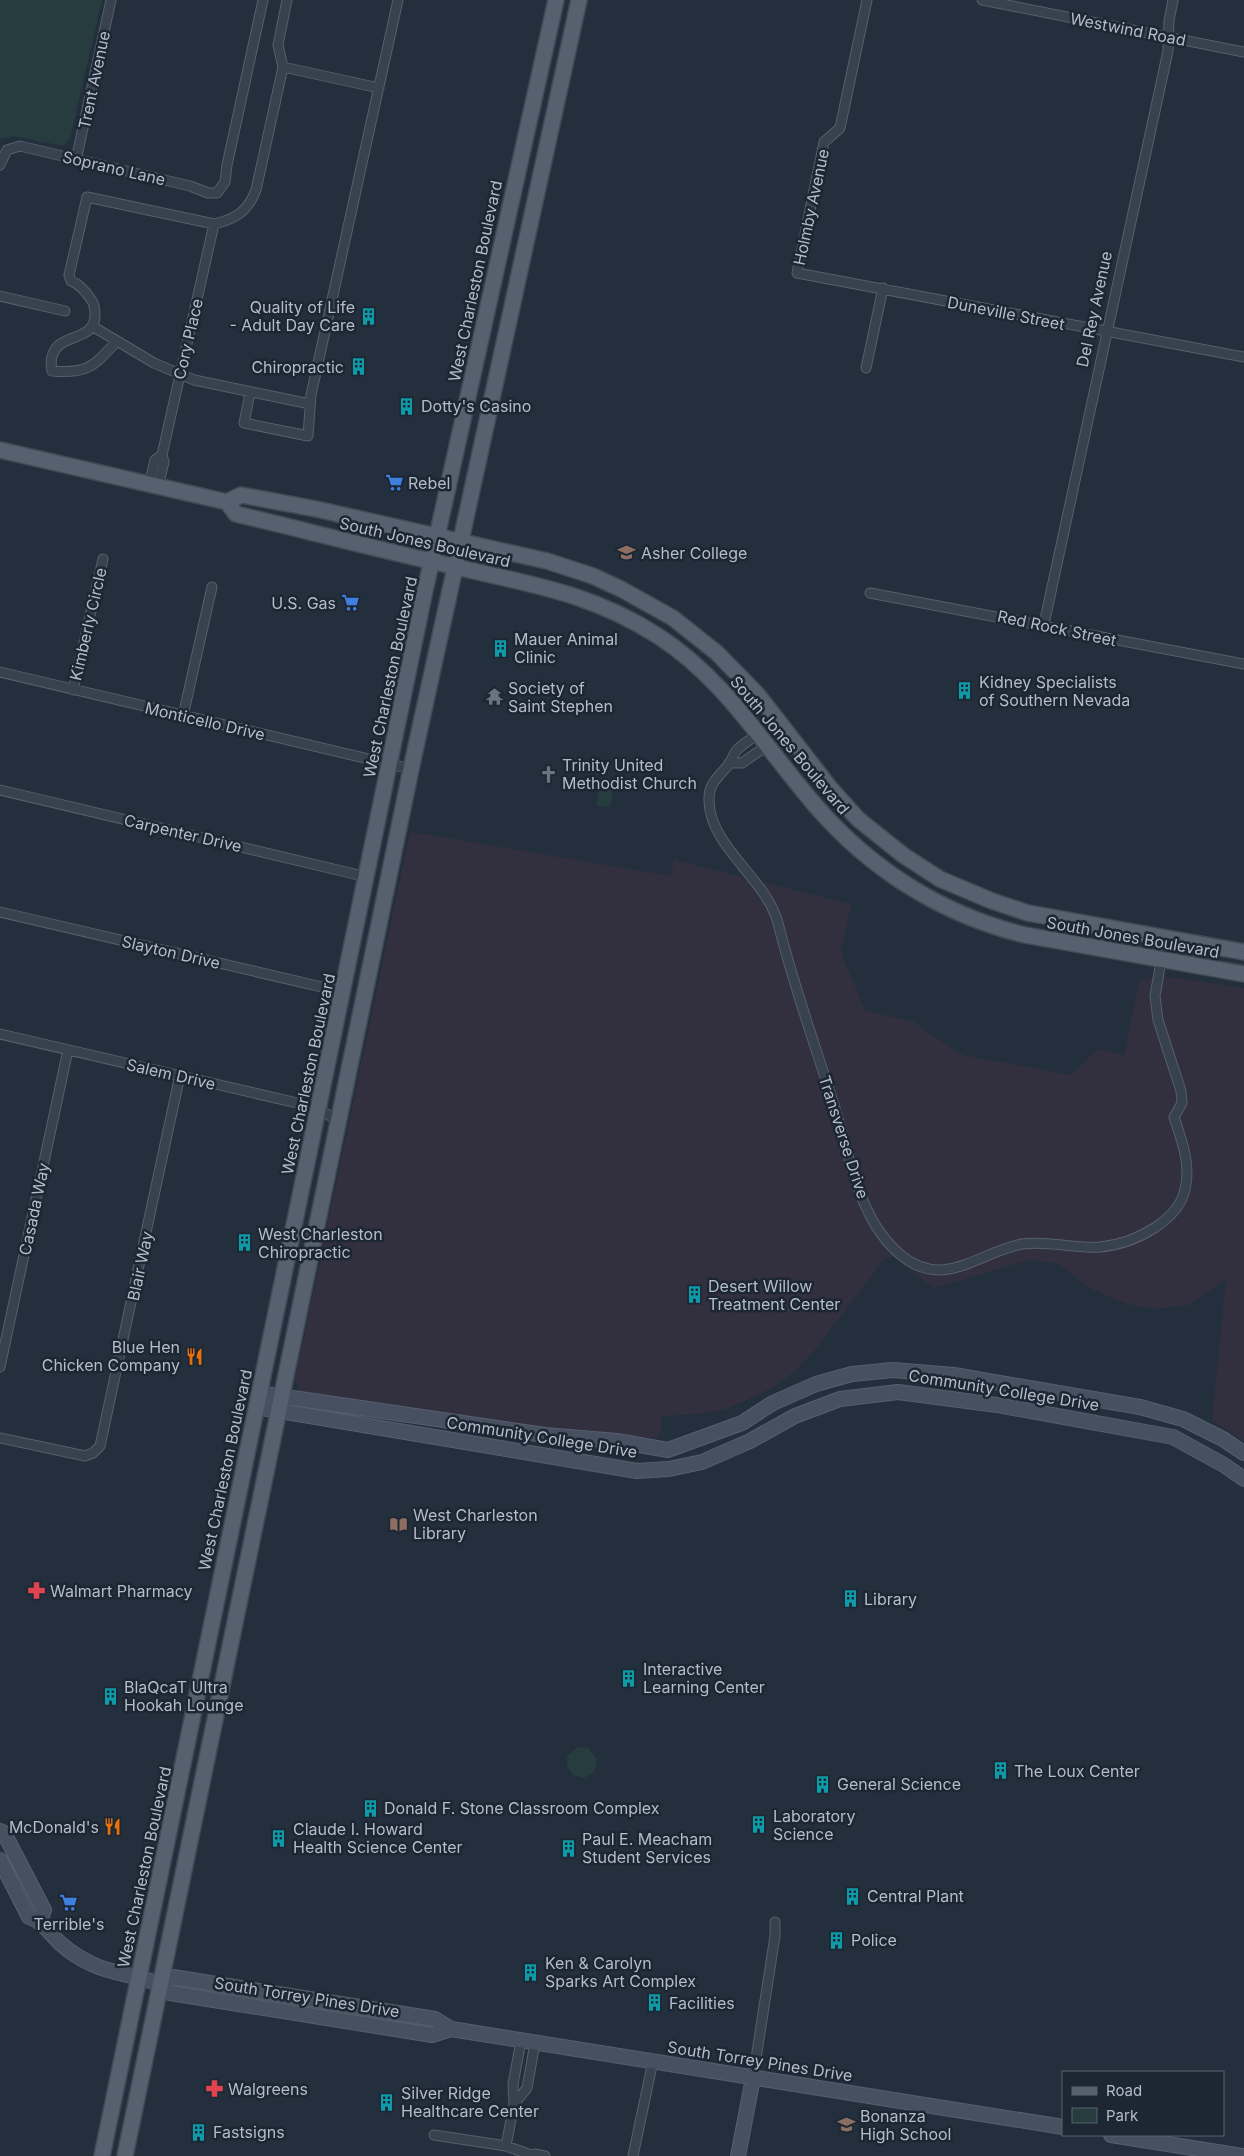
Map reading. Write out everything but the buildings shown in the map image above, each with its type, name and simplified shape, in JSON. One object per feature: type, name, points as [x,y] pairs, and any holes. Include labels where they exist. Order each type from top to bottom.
[{"type":"main road","name":"West Charleston Boulevard","points":[[102,2156],[437,536],[556,0]]},
{"type":"main road","points":[[125,2156],[411,769],[579,0]]},
{"type":"main road","points":[[511,199],[533,204]]},
{"type":"main road","name":"South Jones Boulevard","points":[[0,450],[227,502],[241,495],[437,536],[575,569],[647,603],[673,618],[717,653],[758,695],[842,802],[870,830],[923,868],[978,896],[1028,913],[1244,952]]},
{"type":"main road","name":"South Jones Boulevard","points":[[227,502],[236,514],[456,567],[547,586],[593,602],[620,614],[659,636],[722,688],[748,718],[815,805],[871,860],[919,892],[968,917],[1024,935],[1244,974]]},
{"type":"main road","points":[[748,718],[764,721],[768,724],[781,725]]},
{"type":"main road","points":[[764,739],[769,733],[779,741],[795,743]]},
{"type":"main road","points":[[374,843],[376,884],[381,898],[385,902]]},
{"type":"main road","points":[[968,917],[978,896]]},
{"type":"street","name":"Trent Avenue","points":[[76,160],[111,0]]},
{"type":"street","name":"Soprano Lane","points":[[0,165],[7,150],[20,146],[190,186],[208,193],[220,190],[226,178],[227,165],[263,0]]},
{"type":"street","points":[[116,342],[93,367],[74,373],[52,371],[50,361],[60,344],[76,339],[92,326],[94,306],[87,292],[70,281],[69,275],[87,197],[214,224],[230,220],[243,212],[251,202],[256,190],[283,67],[278,45],[287,0]]},
{"type":"street","points":[[250,393],[244,422],[308,436],[310,404],[398,0]]},
{"type":"street","name":"Holmby Avenue","points":[[797,273],[824,142],[840,128],[867,0]]},
{"type":"street","name":"Westwind Road","points":[[982,0],[1244,52]]},
{"type":"street","name":"Del Rey Avenue","points":[[1044,624],[1168,51],[1173,0]]},
{"type":"street","points":[[283,67],[379,88]]},
{"type":"street","name":"Cory Place","points":[[154,486],[155,460],[162,455],[214,224]]},
{"type":"street","name":"Duneville Street","points":[[797,273],[1244,357]]},
{"type":"street","points":[[866,368],[883,288]]},
{"type":"street","points":[[0,296],[65,311]]},
{"type":"street","points":[[92,326],[154,363],[194,380],[310,404]]},
{"type":"street","name":"Kimberly Circle","points":[[73,690],[103,558]]},
{"type":"street","points":[[183,716],[212,587]]},
{"type":"street","name":"Red Rock Street","points":[[870,593],[1044,624],[1125,642],[1244,664]]},
{"type":"street","name":"Monticello Drive","points":[[0,672],[411,769]]},
{"type":"street","points":[[729,763],[742,763],[764,739]]},
{"type":"street","name":"Transverse Drive","points":[[764,739],[734,752],[729,763],[716,776],[711,787],[710,812],[713,822],[768,898],[861,1194],[885,1241],[916,1265],[928,1269],[945,1270],[964,1267],[1023,1244],[1100,1246],[1136,1236],[1162,1222],[1171,1214],[1185,1192],[1187,1168],[1182,1142],[1174,1118],[1182,1104],[1181,1091],[1158,1020],[1156,1004],[1156,986],[1165,938]]},
{"type":"street","name":"Carpenter Drive","points":[[0,790],[367,876]]},
{"type":"street","name":"Slayton Drive","points":[[0,912],[343,992]]},
{"type":"street","name":"Salem Drive","points":[[0,1034],[318,1109],[339,1121]]},
{"type":"street","name":"Casada Way","points":[[0,1367],[68,1050]]},
{"type":"street","name":"Blair Way","points":[[0,1438],[81,1456],[93,1453],[101,1442],[180,1075]]},
{"type":"street","name":"Community College Drive","points":[[280,1404],[617,1441],[668,1450],[742,1423],[773,1403],[816,1384],[852,1374],[894,1370],[954,1374],[1140,1406],[1183,1419],[1241,1451]]},
{"type":"street","points":[[852,1374],[854,1396]]},
{"type":"street","name":"Community College Drive","points":[[258,1400],[547,1457],[637,1471],[669,1469],[702,1462],[750,1442],[795,1416],[854,1396],[908,1393],[1101,1422],[1173,1436],[1224,1464],[1244,1479]]},
{"type":"street","points":[[1101,1422],[1106,1401]]},
{"type":"street","points":[[576,1460],[580,1438]]},
{"type":"street","points":[[1224,1464],[1241,1451]]},
{"type":"street","points":[[0,1831],[4,1833],[44,1910],[40,1920]]},
{"type":"street","points":[[0,1858],[17,1877],[22,1887],[34,1891]]},
{"type":"street","name":"South Torrey Pines Drive","points":[[0,1858],[29,1917],[40,1920],[62,1945],[84,1960],[106,1971],[160,1983],[170,1993],[432,2035],[451,2029]]},
{"type":"street","points":[[738,2156],[753,2078],[775,1936],[775,1922]]},
{"type":"street","name":"South Torrey Pines Drive","points":[[160,1983],[173,1977],[408,2014],[435,2019],[451,2029],[1062,2127]]},
{"type":"street","points":[[284,2010],[294,2005],[330,2010],[353,2006]]},
{"type":"street","points":[[405,2030],[408,2014]]},
{"type":"street","points":[[506,2146],[514,2104],[513,2084],[528,2042]]},
{"type":"street","points":[[514,2104],[527,2088],[528,2042]]},
{"type":"street","points":[[633,2156],[652,2061]]},
{"type":"street","points":[[434,2135],[506,2146],[534,2155],[545,2156]]},
{"type":"street","points":[[1117,2136],[1242,2156]]},
{"type":"shaded area","points":[[410,832],[671,876],[674,860],[851,904],[841,952],[865,1011],[915,1022],[963,1055],[1071,1075],[1098,1049],[1124,1055],[1139,981],[1163,976],[1244,988],[1244,1441],[1212,1420],[1226,1279],[1189,1305],[1154,1309],[1128,1304],[1087,1287],[1060,1264],[1029,1260],[935,1288],[914,1274],[899,1256],[885,1258],[814,1351],[794,1372],[770,1389],[726,1409],[698,1414],[662,1416],[662,1431],[655,1438],[565,1431],[300,1392],[295,1379]]},
{"type":"green space","points":[[0,0],[102,0],[70,139],[63,146],[14,136],[0,139]]},
{"type":"green space","points":[[601,777],[615,779],[610,807],[596,805]]},
{"type":"green space","points":[[578,1747],[588,1748],[597,1759],[594,1771],[583,1778],[573,1775],[567,1767],[567,1756]]},
{"type":"place","name":"Quality of Life - Adult Day Care","points":[[369,316]]},
{"type":"place","name":"Chiropractic","points":[[358,367]]},
{"type":"place","name":"Dotty's Casino","points":[[407,406]]},
{"type":"place","name":"Rebel","points":[[394,483]]},
{"type":"place","name":"Asher College","points":[[627,553]]},
{"type":"place","name":"U.S. Gas","points":[[350,603]]},
{"type":"place","name":"Mauer Animal Clinic","points":[[500,648]]},
{"type":"place","name":"Kidney Specialists of Southern Nevada","points":[[965,691]]},
{"type":"place","name":"Society of Saint Stephen","points":[[494,697]]},
{"type":"place","name":"Trinity United Methodist Church","points":[[548,774]]},
{"type":"place","name":"West Charleston Chiropractic","points":[[244,1243]]},
{"type":"place","name":"Desert Willow Treatment Center","points":[[694,1295]]},
{"type":"place","name":"Blue Hen Chicken Company","points":[[194,1356]]},
{"type":"place","name":"West Charleston Library","points":[[399,1524]]},
{"type":"place","name":"Walmart Pharmacy","points":[[36,1591]]},
{"type":"place","name":"Library","points":[[850,1599]]},
{"type":"place","name":"Interactive Learning Center","points":[[629,1678]]},
{"type":"place","name":"BlaQcaT Ultra Hookah Lounge","points":[[110,1696]]},
{"type":"place","name":"The Loux Center","points":[[1000,1771]]},
{"type":"place","name":"General Science","points":[[823,1784]]},
{"type":"place","name":"Donald F. Stone Classroom Complex","points":[[370,1808]]},
{"type":"place","name":"Laboratory Science","points":[[759,1825]]},
{"type":"place","name":"McDonald's","points":[[113,1827]]},
{"type":"place","name":"Claude I. Howard Health Science Center","points":[[279,1838]]},
{"type":"place","name":"Paul E. Meacham Student Services","points":[[568,1848]]},
{"type":"place","name":"Central Plant","points":[[853,1896]]},
{"type":"place","name":"Terrible's","points":[[69,1902]]},
{"type":"place","name":"Police","points":[[837,1940]]},
{"type":"place","name":"Ken & Carolyn Sparks Art Complex","points":[[531,1972]]},
{"type":"place","name":"Facilities","points":[[655,2003]]},
{"type":"place","name":"Walgreens","points":[[214,2089]]},
{"type":"place","name":"Silver Ridge Healthcare Center","points":[[387,2102]]},
{"type":"place","name":"Bonanza High School","points":[[846,2125]]},
{"type":"place","name":"Fastsigns","points":[[199,2132]]}]
